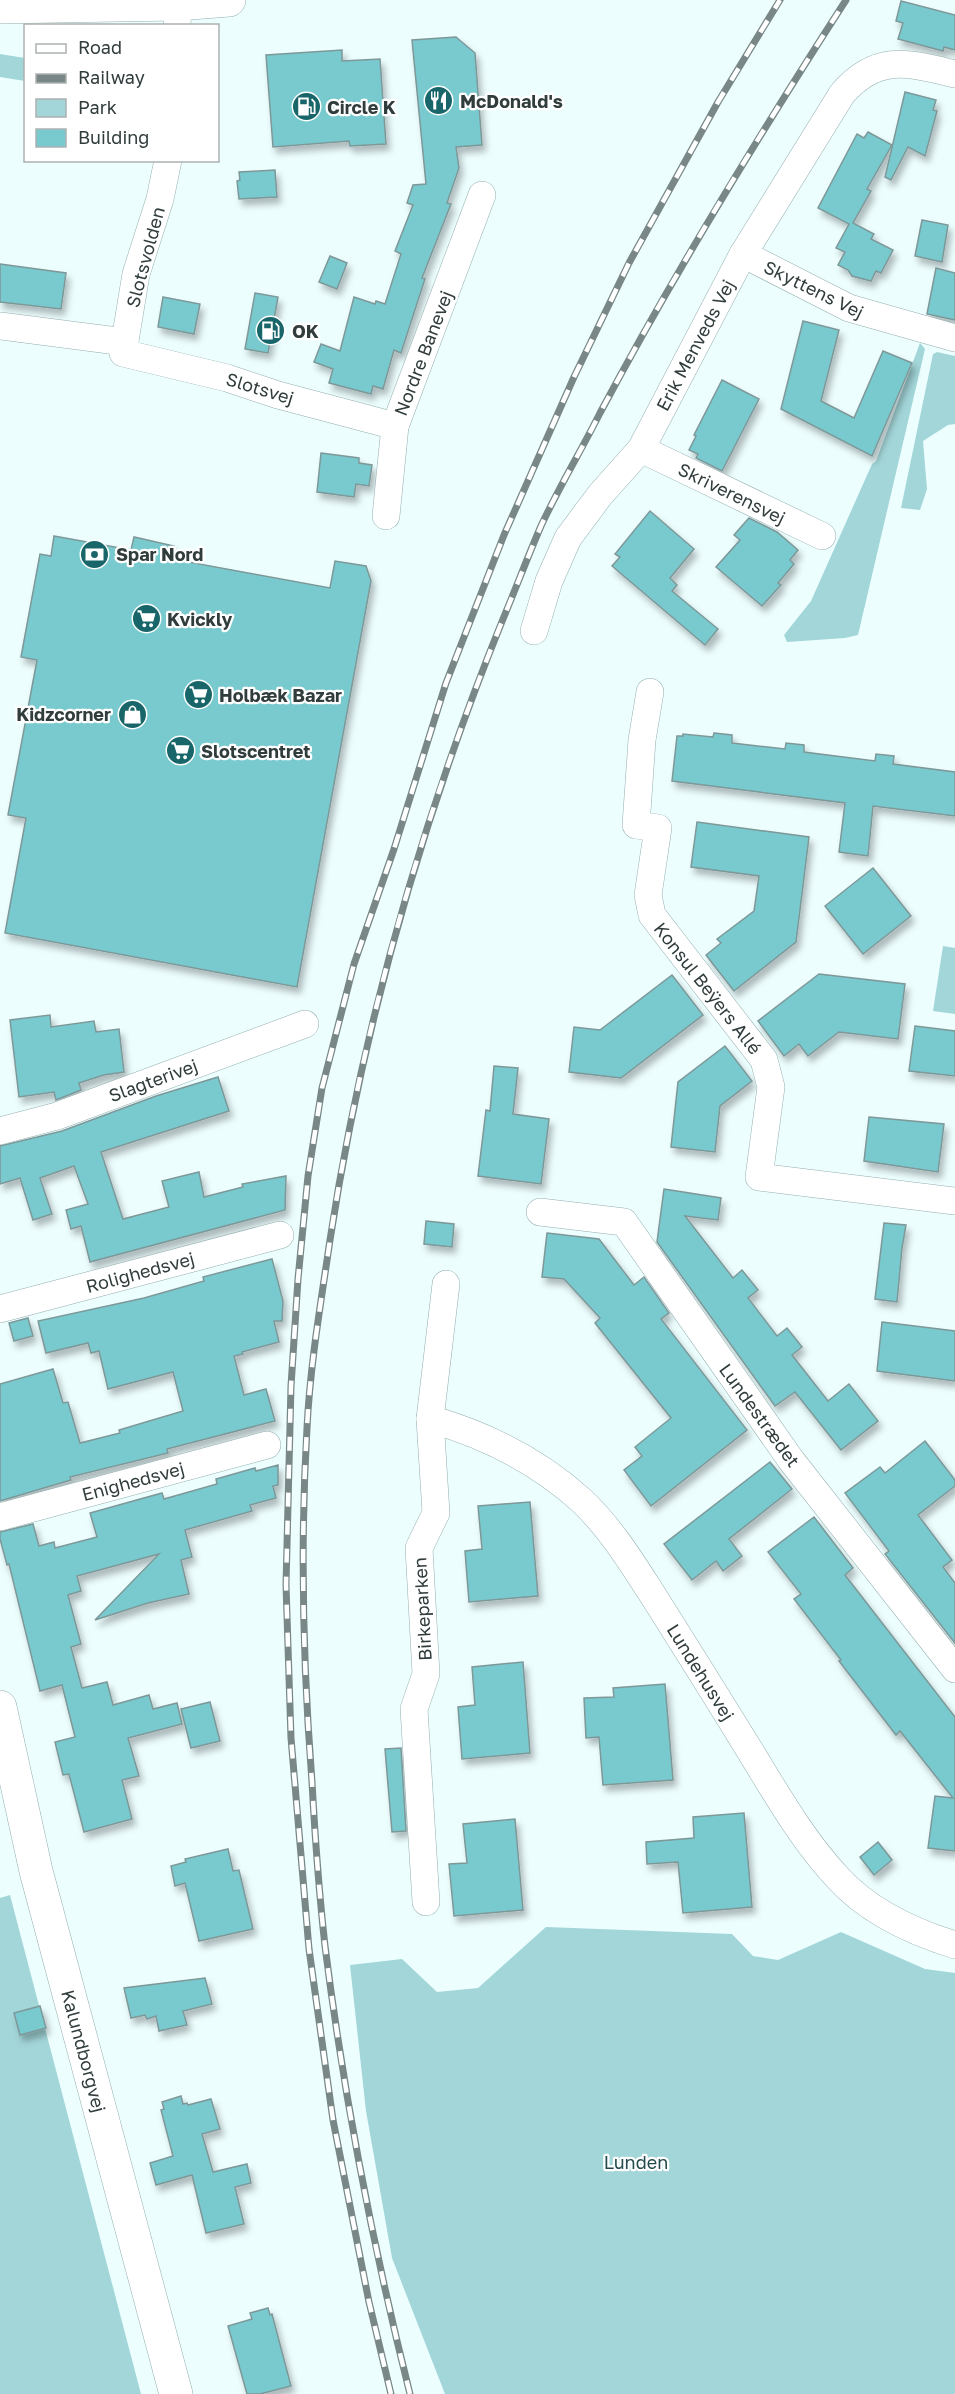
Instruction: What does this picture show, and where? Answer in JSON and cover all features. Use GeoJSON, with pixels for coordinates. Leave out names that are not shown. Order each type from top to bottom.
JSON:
{"type":"FeatureCollection","features":[{"type":"Feature","properties":{"kind":"street"},"geometry":{"type":"LineString","coordinates":[[0,7],[177,10],[229,0]]}},
{"type":"Feature","properties":{"kind":"street","name":"Erik Menveds Vej"},"geometry":{"type":"LineString","coordinates":[[534,632],[549,581],[568,538],[600,495],[641,449],[743,254],[842,94],[858,77],[873,68],[892,64],[912,63],[955,74]]}},
{"type":"Feature","properties":{"kind":"street","name":"Slotsvolden"},"geometry":{"type":"LineString","coordinates":[[124,348],[136,274],[160,199],[168,162]]}},
{"type":"Feature","properties":{"kind":"street","name":"Nordre Banevej"},"geometry":{"type":"LineString","coordinates":[[386,516],[395,426],[482,195]]}},
{"type":"Feature","properties":{"kind":"street","name":"Skyttens Vej"},"geometry":{"type":"LineString","coordinates":[[743,254],[849,308],[955,338]]}},
{"type":"Feature","properties":{"kind":"street","name":"Slotsvej"},"geometry":{"type":"LineString","coordinates":[[0,326],[124,348],[395,426]]}},
{"type":"Feature","properties":{"kind":"street","name":"Skriverensvej"},"geometry":{"type":"LineString","coordinates":[[641,449],[822,536]]}},
{"type":"Feature","properties":{"kind":"street","name":"Konsul Beÿers Allé"},"geometry":{"type":"LineString","coordinates":[[650,692],[642,740],[636,825],[658,828],[648,895],[652,915],[764,1060],[771,1087],[759,1178],[955,1201]]}},
{"type":"Feature","properties":{"kind":"street","name":"Slagterivej"},"geometry":{"type":"LineString","coordinates":[[0,1131],[57,1116],[305,1024]]}},
{"type":"Feature","properties":{"kind":"street","name":"Lundestrædet"},"geometry":{"type":"LineString","coordinates":[[540,1212],[624,1222],[786,1454],[955,1669]]}},
{"type":"Feature","properties":{"kind":"street","name":"Rolighedsvej"},"geometry":{"type":"LineString","coordinates":[[0,1309],[280,1235]]}},
{"type":"Feature","properties":{"kind":"street","name":"Birkeparken"},"geometry":{"type":"LineString","coordinates":[[426,1902],[414,1709],[426,1674],[419,1548],[436,1514],[430,1419],[446,1284]]}},
{"type":"Feature","properties":{"kind":"street","name":"Lundehusvej"},"geometry":{"type":"LineString","coordinates":[[430,1419],[461,1428],[514,1452],[546,1472],[581,1500],[619,1542],[765,1775],[812,1846],[839,1880],[882,1913],[931,1937],[955,1945]]}},
{"type":"Feature","properties":{"kind":"street","name":"Enighedsvej"},"geometry":{"type":"LineString","coordinates":[[0,1517],[267,1445]]}},
{"type":"Feature","properties":{"kind":"street","name":"Kalundborgvej"},"geometry":{"type":"LineString","coordinates":[[0,1707],[36,1871],[176,2394]]}},
{"type":"Feature","properties":{"kind":"green space"},"geometry":{"type":"Polygon","coordinates":[[[0,54],[24,58],[24,81],[0,77],[0,54]]]}},
{"type":"Feature","properties":{"kind":"green space"},"geometry":{"type":"Polygon","coordinates":[[[920,343],[925,349],[858,635],[787,642],[784,635],[811,601],[872,464],[876,461],[920,343]]]}},
{"type":"Feature","properties":{"kind":"green space"},"geometry":{"type":"Polygon","coordinates":[[[937,352],[955,356],[955,424],[948,425],[923,441],[927,489],[920,510],[901,508],[933,354],[937,352]]]}},
{"type":"Feature","properties":{"kind":"green space"},"geometry":{"type":"Polygon","coordinates":[[[943,946],[955,948],[955,1014],[933,1011],[943,946]]]}},
{"type":"Feature","properties":{"kind":"green space"},"geometry":{"type":"Polygon","coordinates":[[[10,1895],[141,2394],[0,2394],[0,1898],[10,1895]]]}},
{"type":"Feature","properties":{"kind":"green space","name":"Lunden"},"geometry":{"type":"Polygon","coordinates":[[[546,1927],[732,1934],[753,1956],[778,1960],[841,1932],[925,1969],[955,1973],[955,2394],[445,2394],[392,2258],[366,2111],[350,1965],[402,1959],[437,1992],[478,1988],[546,1927]]]}},
{"type":"Feature","properties":{"kind":"building"},"geometry":{"type":"Polygon","coordinates":[[[901,1],[955,15],[955,50],[944,47],[943,51],[898,39],[903,23],[896,21],[901,1]]]}},
{"type":"Feature","properties":{"kind":"building"},"geometry":{"type":"Polygon","coordinates":[[[456,37],[475,53],[482,145],[456,147],[459,168],[447,203],[451,204],[422,278],[425,279],[401,353],[394,350],[383,389],[373,386],[371,394],[329,383],[333,369],[314,362],[321,344],[340,351],[354,297],[375,304],[376,301],[385,304],[401,254],[395,251],[413,205],[407,203],[413,185],[426,184],[412,40],[456,37]]]}},
{"type":"Feature","properties":{"kind":"building"},"geometry":{"type":"Polygon","coordinates":[[[342,50],[342,61],[380,59],[386,144],[350,146],[349,141],[273,147],[266,55],[342,50]]]}},
{"type":"Feature","properties":{"kind":"building"},"geometry":{"type":"Polygon","coordinates":[[[905,92],[936,100],[933,110],[937,111],[925,156],[908,147],[891,180],[885,177],[905,92]]]}},
{"type":"Feature","properties":{"kind":"building"},"geometry":{"type":"Polygon","coordinates":[[[868,132],[892,145],[867,189],[871,191],[853,223],[874,234],[871,239],[893,250],[881,273],[876,271],[871,281],[852,276],[848,270],[838,265],[845,252],[836,248],[849,224],[818,208],[857,134],[864,138],[868,132]]]}},
{"type":"Feature","properties":{"kind":"building"},"geometry":{"type":"Polygon","coordinates":[[[275,170],[277,197],[239,199],[237,181],[240,180],[239,172],[275,170]]]}},
{"type":"Feature","properties":{"kind":"building"},"geometry":{"type":"Polygon","coordinates":[[[922,220],[948,225],[942,262],[915,256],[922,220]]]}},
{"type":"Feature","properties":{"kind":"building"},"geometry":{"type":"Polygon","coordinates":[[[330,256],[347,263],[337,289],[319,282],[330,256]]]}},
{"type":"Feature","properties":{"kind":"building"},"geometry":{"type":"Polygon","coordinates":[[[0,264],[66,273],[61,309],[0,302],[0,264]]]}},
{"type":"Feature","properties":{"kind":"building"},"geometry":{"type":"Polygon","coordinates":[[[936,268],[955,273],[955,320],[927,314],[936,268]]]}},
{"type":"Feature","properties":{"kind":"building"},"geometry":{"type":"Polygon","coordinates":[[[255,293],[278,297],[268,353],[245,349],[255,293]]]}},
{"type":"Feature","properties":{"kind":"building"},"geometry":{"type":"Polygon","coordinates":[[[163,297],[200,304],[194,334],[158,327],[163,297]]]}},
{"type":"Feature","properties":{"kind":"building"},"geometry":{"type":"Polygon","coordinates":[[[803,321],[839,330],[821,401],[854,418],[883,351],[912,363],[872,456],[781,409],[803,321]]]}},
{"type":"Feature","properties":{"kind":"building"},"geometry":{"type":"Polygon","coordinates":[[[722,380],[759,399],[722,471],[696,458],[698,454],[689,450],[696,436],[694,435],[722,380]]]}},
{"type":"Feature","properties":{"kind":"building"},"geometry":{"type":"Polygon","coordinates":[[[321,453],[359,458],[359,463],[372,465],[369,486],[356,484],[354,497],[317,492],[321,453]]]}},
{"type":"Feature","properties":{"kind":"building"},"geometry":{"type":"Polygon","coordinates":[[[650,511],[694,549],[670,578],[677,585],[672,591],[718,629],[705,645],[612,566],[620,557],[615,554],[650,511]]]}},
{"type":"Feature","properties":{"kind":"building"},"geometry":{"type":"Polygon","coordinates":[[[749,518],[777,532],[798,550],[790,560],[794,564],[778,583],[781,585],[762,606],[716,567],[740,540],[734,535],[749,518]]]}},
{"type":"Feature","properties":{"kind":"building","name":"Slotscentret"},"geometry":{"type":"Polygon","coordinates":[[[54,536],[131,550],[134,537],[174,546],[172,559],[330,588],[335,561],[366,566],[371,581],[297,987],[5,933],[26,818],[8,815],[37,660],[21,657],[40,554],[51,556],[54,536]]]}},
{"type":"Feature","properties":{"kind":"building"},"geometry":{"type":"Polygon","coordinates":[[[714,733],[732,735],[732,743],[785,749],[786,743],[804,745],[804,752],[875,761],[876,754],[894,756],[893,764],[955,772],[955,816],[873,806],[868,856],[839,852],[845,803],[672,781],[677,736],[683,736],[683,734],[713,737],[714,733]]]}},
{"type":"Feature","properties":{"kind":"building"},"geometry":{"type":"Polygon","coordinates":[[[697,822],[809,837],[796,942],[734,991],[706,955],[721,943],[717,939],[754,911],[759,876],[691,867],[697,822]]]}},
{"type":"Feature","properties":{"kind":"building"},"geometry":{"type":"Polygon","coordinates":[[[873,868],[911,916],[863,954],[825,906],[873,868]]]}},
{"type":"Feature","properties":{"kind":"building"},"geometry":{"type":"Polygon","coordinates":[[[819,974],[905,984],[898,1039],[839,1032],[808,1056],[799,1044],[784,1056],[758,1021],[819,974]]]}},
{"type":"Feature","properties":{"kind":"building"},"geometry":{"type":"Polygon","coordinates":[[[672,975],[703,1015],[621,1078],[569,1072],[574,1027],[600,1030],[672,975]]]}},
{"type":"Feature","properties":{"kind":"building"},"geometry":{"type":"Polygon","coordinates":[[[50,1015],[51,1027],[94,1021],[96,1032],[119,1029],[124,1072],[104,1075],[79,1083],[81,1090],[56,1100],[54,1092],[19,1097],[10,1020],[50,1015]]]}},
{"type":"Feature","properties":{"kind":"building"},"geometry":{"type":"Polygon","coordinates":[[[915,1026],[955,1031],[955,1076],[909,1071],[915,1026]]]}},
{"type":"Feature","properties":{"kind":"building"},"geometry":{"type":"Polygon","coordinates":[[[725,1046],[752,1081],[720,1106],[715,1152],[671,1147],[678,1082],[725,1046]]]}},
{"type":"Feature","properties":{"kind":"building"},"geometry":{"type":"Polygon","coordinates":[[[494,1066],[518,1068],[513,1114],[549,1119],[541,1184],[478,1176],[486,1110],[490,1111],[494,1066]]]}},
{"type":"Feature","properties":{"kind":"building"},"geometry":{"type":"Polygon","coordinates":[[[218,1077],[229,1111],[101,1152],[123,1219],[169,1207],[162,1181],[199,1172],[204,1197],[243,1187],[242,1184],[286,1176],[285,1210],[90,1262],[81,1226],[71,1229],[66,1210],[88,1204],[74,1166],[40,1178],[52,1214],[33,1220],[20,1178],[0,1184],[0,1146],[62,1131],[156,1096],[218,1077]]]}},
{"type":"Feature","properties":{"kind":"building"},"geometry":{"type":"Polygon","coordinates":[[[869,1117],[944,1124],[938,1172],[864,1161],[869,1117]]]}},
{"type":"Feature","properties":{"kind":"building"},"geometry":{"type":"Polygon","coordinates":[[[664,1189],[721,1198],[718,1220],[685,1216],[733,1278],[742,1270],[758,1290],[748,1298],[777,1336],[787,1328],[802,1347],[792,1355],[828,1401],[849,1384],[878,1421],[841,1450],[795,1392],[775,1406],[657,1242],[664,1189]]]}},
{"type":"Feature","properties":{"kind":"building"},"geometry":{"type":"Polygon","coordinates":[[[426,1221],[454,1224],[452,1247],[424,1244],[426,1221]]]}},
{"type":"Feature","properties":{"kind":"building"},"geometry":{"type":"Polygon","coordinates":[[[884,1223],[906,1225],[897,1302],[875,1299],[884,1223]]]}},
{"type":"Feature","properties":{"kind":"building"},"geometry":{"type":"Polygon","coordinates":[[[547,1233],[599,1239],[634,1285],[644,1277],[669,1313],[661,1319],[747,1430],[651,1506],[624,1470],[642,1456],[635,1447],[671,1418],[595,1323],[600,1318],[564,1279],[542,1277],[547,1233]]]}},
{"type":"Feature","properties":{"kind":"building"},"geometry":{"type":"Polygon","coordinates":[[[272,1259],[283,1301],[282,1321],[274,1321],[279,1342],[234,1356],[244,1395],[266,1389],[275,1421],[167,1449],[168,1453],[70,1477],[71,1480],[0,1501],[0,1384],[53,1369],[63,1403],[68,1402],[80,1443],[120,1433],[119,1430],[183,1411],[173,1372],[108,1389],[99,1351],[91,1353],[88,1343],[46,1353],[38,1321],[144,1298],[204,1281],[203,1277],[272,1259]]]}},
{"type":"Feature","properties":{"kind":"building"},"geometry":{"type":"Polygon","coordinates":[[[28,1318],[33,1336],[14,1341],[9,1323],[28,1318]]]}},
{"type":"Feature","properties":{"kind":"building"},"geometry":{"type":"Polygon","coordinates":[[[882,1322],[955,1331],[955,1381],[877,1371],[882,1322]]]}},
{"type":"Feature","properties":{"kind":"building"},"geometry":{"type":"Polygon","coordinates":[[[925,1441],[955,1480],[955,1486],[918,1515],[952,1560],[943,1567],[955,1583],[955,1643],[885,1554],[889,1551],[845,1493],[880,1467],[885,1473],[925,1441]]]}},
{"type":"Feature","properties":{"kind":"building"},"geometry":{"type":"Polygon","coordinates":[[[770,1462],[792,1489],[729,1539],[742,1556],[723,1571],[716,1561],[692,1580],[664,1544],[770,1462]]]}},
{"type":"Feature","properties":{"kind":"building"},"geometry":{"type":"Polygon","coordinates":[[[278,1465],[278,1485],[273,1486],[276,1498],[250,1505],[252,1511],[185,1530],[192,1557],[181,1560],[189,1594],[148,1603],[95,1620],[159,1554],[77,1576],[81,1591],[68,1595],[81,1644],[71,1647],[82,1688],[107,1682],[113,1705],[149,1695],[153,1709],[177,1703],[182,1724],[128,1738],[139,1776],[122,1780],[132,1819],[84,1832],[69,1774],[63,1775],[55,1742],[75,1737],[62,1685],[40,1691],[0,1532],[33,1524],[39,1546],[54,1542],[55,1548],[97,1537],[90,1513],[162,1493],[164,1499],[217,1484],[216,1479],[255,1468],[256,1471],[278,1465]]]}},
{"type":"Feature","properties":{"kind":"building"},"geometry":{"type":"Polygon","coordinates":[[[530,1502],[538,1596],[469,1602],[465,1551],[482,1549],[478,1506],[530,1502]]]}},
{"type":"Feature","properties":{"kind":"building"},"geometry":{"type":"Polygon","coordinates":[[[814,1517],[853,1568],[845,1575],[955,1717],[955,1851],[928,1848],[935,1796],[953,1798],[900,1731],[896,1735],[839,1661],[841,1660],[794,1599],[801,1594],[768,1552],[814,1517]]]}},
{"type":"Feature","properties":{"kind":"building"},"geometry":{"type":"Polygon","coordinates":[[[523,1662],[530,1753],[462,1759],[458,1707],[475,1705],[472,1667],[523,1662]]]}},
{"type":"Feature","properties":{"kind":"building"},"geometry":{"type":"Polygon","coordinates":[[[665,1684],[673,1780],[603,1785],[599,1737],[586,1738],[584,1698],[614,1697],[613,1688],[665,1684]]]}},
{"type":"Feature","properties":{"kind":"building"},"geometry":{"type":"Polygon","coordinates":[[[210,1702],[220,1741],[191,1748],[181,1709],[210,1702]]]}},
{"type":"Feature","properties":{"kind":"building"},"geometry":{"type":"Polygon","coordinates":[[[401,1748],[406,1831],[392,1832],[385,1749],[401,1748]]]}},
{"type":"Feature","properties":{"kind":"building"},"geometry":{"type":"Polygon","coordinates":[[[744,1813],[752,1907],[683,1913],[678,1862],[647,1864],[646,1842],[694,1838],[693,1817],[744,1813]]]}},
{"type":"Feature","properties":{"kind":"building"},"geometry":{"type":"Polygon","coordinates":[[[515,1819],[523,1910],[454,1916],[449,1864],[467,1863],[463,1824],[515,1819]]]}},
{"type":"Feature","properties":{"kind":"building"},"geometry":{"type":"Polygon","coordinates":[[[878,1842],[892,1860],[874,1875],[860,1857],[878,1842]]]}},
{"type":"Feature","properties":{"kind":"building"},"geometry":{"type":"Polygon","coordinates":[[[228,1849],[233,1871],[239,1870],[253,1929],[199,1941],[185,1883],[175,1886],[171,1866],[186,1862],[185,1859],[228,1849]]]}},
{"type":"Feature","properties":{"kind":"building"},"geometry":{"type":"Polygon","coordinates":[[[205,1978],[212,2004],[183,2011],[187,2025],[159,2031],[156,2016],[147,2019],[145,2015],[131,2018],[124,1988],[205,1978]]]}},
{"type":"Feature","properties":{"kind":"building"},"geometry":{"type":"Polygon","coordinates":[[[40,2006],[46,2028],[20,2035],[14,2013],[40,2006]]]}},
{"type":"Feature","properties":{"kind":"building"},"geometry":{"type":"Polygon","coordinates":[[[181,2096],[183,2104],[188,2105],[211,2099],[220,2129],[202,2134],[213,2172],[247,2164],[251,2183],[235,2187],[244,2224],[206,2233],[192,2175],[156,2185],[150,2163],[173,2156],[161,2110],[164,2109],[162,2102],[181,2096]]]}},
{"type":"Feature","properties":{"kind":"building"},"geometry":{"type":"Polygon","coordinates":[[[268,2308],[270,2315],[272,2314],[291,2386],[260,2394],[247,2394],[228,2326],[252,2319],[250,2313],[268,2308]]]}},
{"type":"Feature","properties":{"kind":"railway"},"geometry":{"type":"LineString","coordinates":[[391,2394],[369,2302],[333,2120],[309,1949],[291,1738],[286,1585],[291,1386],[308,1176],[322,1088],[354,964],[394,849],[446,683],[504,535],[574,377],[629,263],[718,102],[780,0]]}},
{"type":"Feature","properties":{"kind":"railway"},"geometry":{"type":"LineString","coordinates":[[410,2394],[361,2172],[341,2059],[319,1885],[306,1694],[303,1561],[308,1404],[330,1240],[344,1160],[359,1080],[378,1002],[421,847],[473,695],[541,526],[629,360],[688,256],[846,0]]}},
{"type":"Feature","properties":{"kind":"place","name":"McDonald's"},"geometry":{"type":"Point","coordinates":[439,101]}},
{"type":"Feature","properties":{"kind":"place","name":"Circle K"},"geometry":{"type":"Point","coordinates":[306,107]}},
{"type":"Feature","properties":{"kind":"place","name":"OK"},"geometry":{"type":"Point","coordinates":[271,331]}},
{"type":"Feature","properties":{"kind":"place","name":"Spar Nord"},"geometry":{"type":"Point","coordinates":[95,554]}},
{"type":"Feature","properties":{"kind":"place","name":"Kvickly"},"geometry":{"type":"Point","coordinates":[146,619]}},
{"type":"Feature","properties":{"kind":"place","name":"Holbæk Bazar"},"geometry":{"type":"Point","coordinates":[198,695]}},
{"type":"Feature","properties":{"kind":"place","name":"Kidzcorner"},"geometry":{"type":"Point","coordinates":[132,714]}},
{"type":"Feature","properties":{"kind":"place","name":"Slotscentret"},"geometry":{"type":"Point","coordinates":[180,751]}}]}
